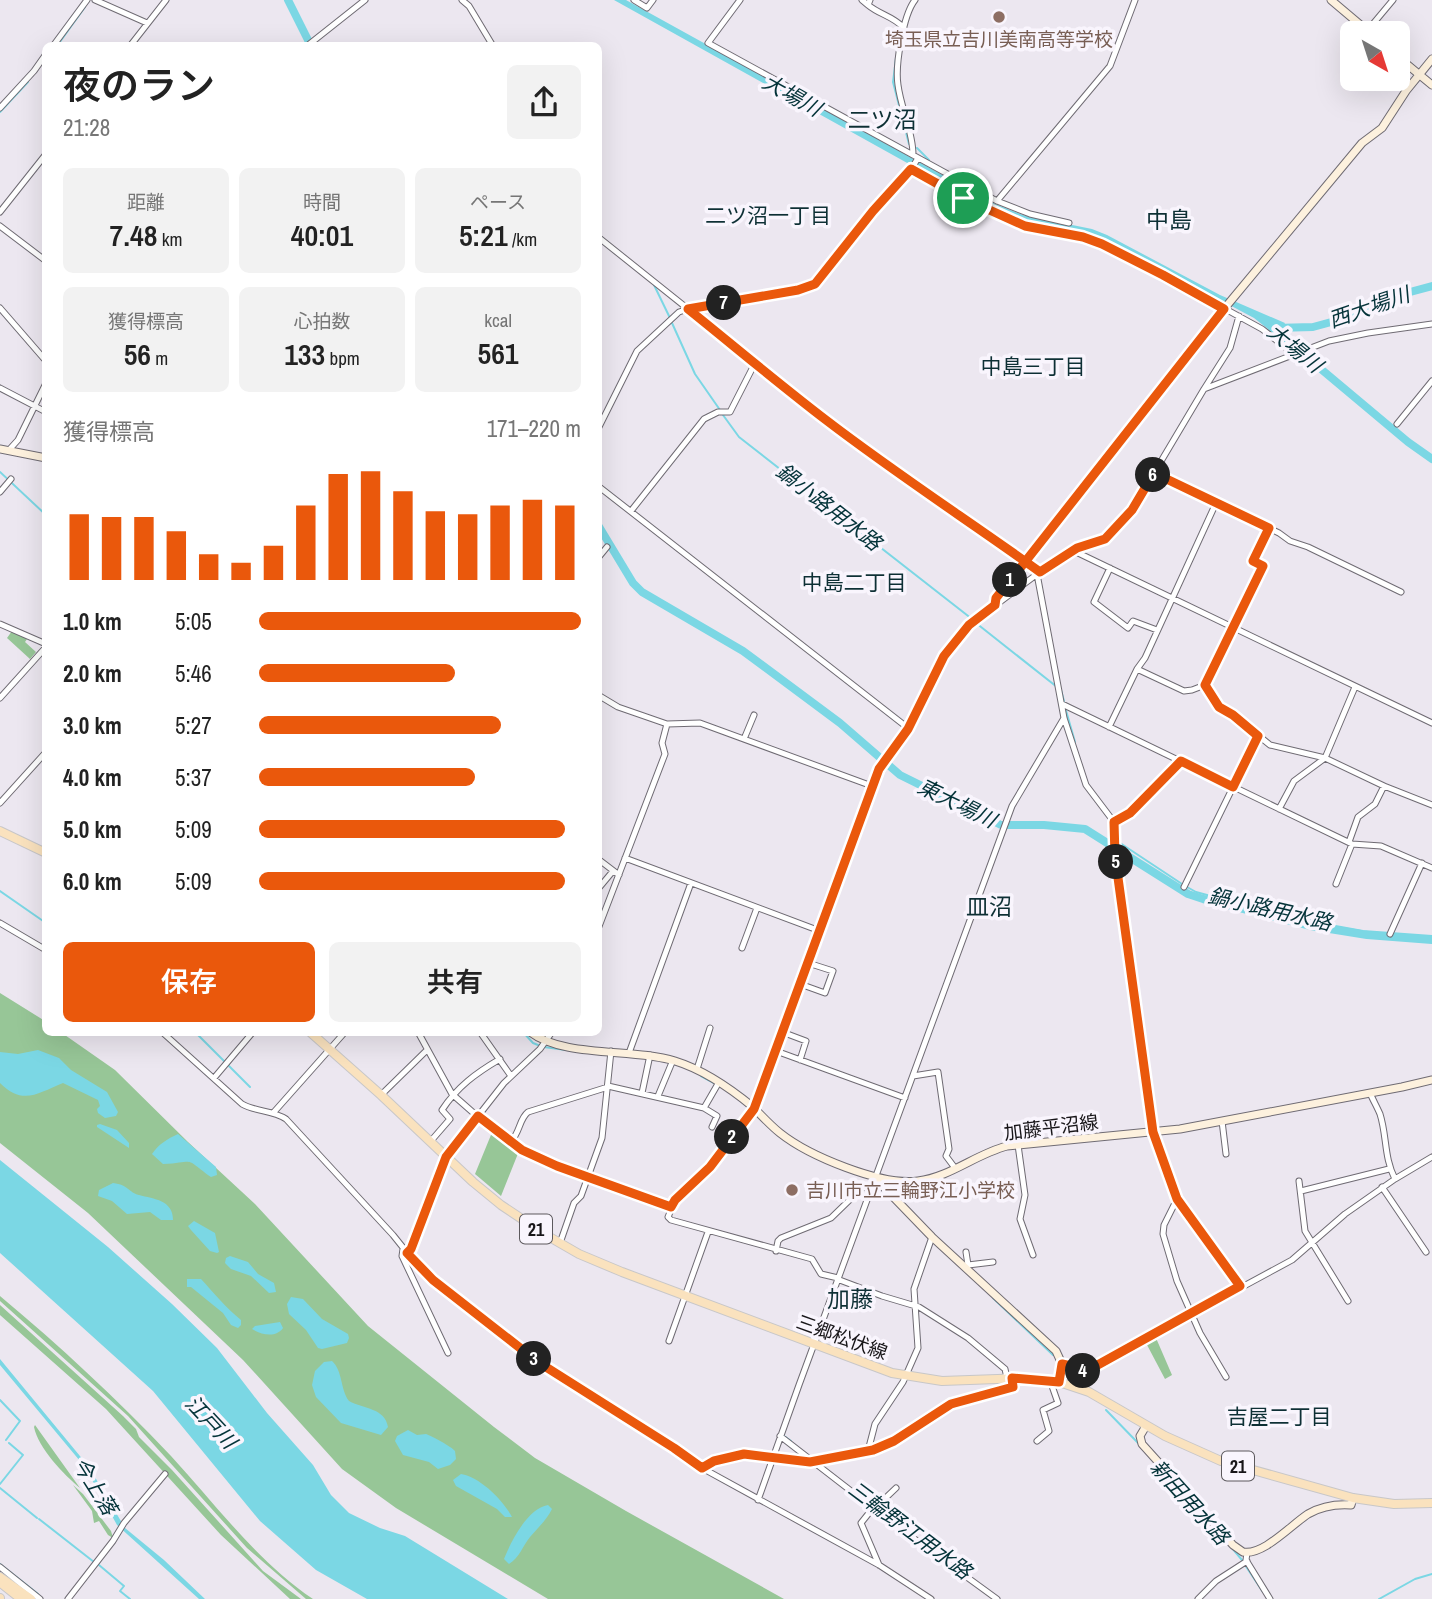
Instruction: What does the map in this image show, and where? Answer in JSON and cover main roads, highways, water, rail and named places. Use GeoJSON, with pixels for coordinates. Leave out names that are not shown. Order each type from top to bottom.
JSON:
{"type":"FeatureCollection","features":[{"type":"Feature","properties":{"kind":"main road"},"geometry":{"type":"LineString","coordinates":[[0,831],[42,851]]}},
{"type":"Feature","properties":{"kind":"main road","name":"三郷松伏線"},"geometry":{"type":"LineString","coordinates":[[314,1036],[501,1205],[560,1243],[598,1262],[905,1376],[942,1381],[1056,1381],[1089,1392],[1146,1426],[1221,1461],[1353,1498],[1389,1503],[1432,1503]]}},
{"type":"Feature","properties":{"kind":"main road"},"geometry":{"type":"LineString","coordinates":[[0,1577],[31,1599]]}},
{"type":"Feature","properties":{"kind":"main road"},"geometry":{"type":"LineString","coordinates":[[0,1582],[21,1599]]}},
{"type":"Feature","properties":{"kind":"water"},"geometry":{"type":"Polygon","coordinates":[[[614,0],[626,0],[995,204],[1023,215],[1092,229],[1107,235],[1220,295],[1285,323],[1278,337],[1254,318],[1107,240],[1078,231],[1020,221],[963,194],[614,0]]]}},
{"type":"Feature","properties":{"kind":"water"},"geometry":{"type":"Polygon","coordinates":[[[38,1050],[59,1058],[71,1070],[107,1092],[118,1112],[116,1116],[105,1118],[98,1113],[98,1100],[63,1083],[23,1096],[8,1090],[0,1083],[0,1052],[18,1054],[38,1050]]]}},
{"type":"Feature","properties":{"kind":"water"},"geometry":{"type":"Polygon","coordinates":[[[100,1124],[117,1130],[129,1143],[129,1148],[97,1127],[100,1124]]]}},
{"type":"Feature","properties":{"kind":"water"},"geometry":{"type":"Polygon","coordinates":[[[178,1134],[216,1167],[217,1175],[211,1177],[189,1162],[163,1164],[152,1154],[157,1147],[178,1134]]]}},
{"type":"Feature","properties":{"kind":"water","name":"江戸川"},"geometry":{"type":"Polygon","coordinates":[[[0,1160],[108,1247],[217,1348],[267,1413],[313,1465],[331,1495],[349,1513],[405,1536],[508,1599],[367,1599],[316,1570],[260,1521],[153,1391],[0,1253],[0,1160]]]}},
{"type":"Feature","properties":{"kind":"water"},"geometry":{"type":"Polygon","coordinates":[[[113,1183],[122,1185],[135,1194],[166,1204],[173,1220],[161,1220],[150,1212],[127,1214],[112,1201],[98,1196],[99,1190],[113,1183]]]}},
{"type":"Feature","properties":{"kind":"water"},"geometry":{"type":"Polygon","coordinates":[[[194,1221],[215,1233],[219,1252],[210,1251],[191,1230],[188,1226],[194,1221]]]}},
{"type":"Feature","properties":{"kind":"water"},"geometry":{"type":"Polygon","coordinates":[[[230,1256],[248,1262],[258,1274],[274,1283],[276,1292],[269,1293],[251,1276],[231,1269],[225,1263],[230,1256]]]}},
{"type":"Feature","properties":{"kind":"water"},"geometry":{"type":"Polygon","coordinates":[[[187,1279],[201,1279],[241,1320],[241,1325],[238,1328],[231,1325],[223,1313],[191,1287],[187,1287],[187,1279]]]}},
{"type":"Feature","properties":{"kind":"water"},"geometry":{"type":"Polygon","coordinates":[[[291,1297],[303,1299],[322,1319],[348,1334],[347,1343],[318,1348],[306,1330],[289,1314],[287,1304],[291,1297]]]}},
{"type":"Feature","properties":{"kind":"water"},"geometry":{"type":"Polygon","coordinates":[[[280,1322],[283,1328],[273,1334],[252,1329],[255,1326],[280,1322]]]}},
{"type":"Feature","properties":{"kind":"water"},"geometry":{"type":"Polygon","coordinates":[[[0,1359],[89,1467],[125,1528],[205,1599],[199,1599],[117,1525],[85,1467],[0,1365],[0,1359]]]}},
{"type":"Feature","properties":{"kind":"water"},"geometry":{"type":"Polygon","coordinates":[[[332,1361],[336,1365],[349,1401],[383,1416],[388,1427],[381,1435],[341,1423],[316,1397],[312,1385],[315,1371],[324,1362],[332,1361]]]}},
{"type":"Feature","properties":{"kind":"water"},"geometry":{"type":"Polygon","coordinates":[[[408,1430],[417,1435],[426,1434],[446,1444],[455,1451],[456,1459],[450,1465],[438,1469],[429,1462],[403,1455],[395,1441],[397,1436],[408,1430]]]}},
{"type":"Feature","properties":{"kind":"water"},"geometry":{"type":"Polygon","coordinates":[[[461,1474],[490,1490],[512,1517],[505,1517],[497,1509],[456,1486],[453,1480],[461,1474]]]}},
{"type":"Feature","properties":{"kind":"water"},"geometry":{"type":"Polygon","coordinates":[[[548,1505],[552,1509],[548,1516],[509,1564],[504,1559],[521,1526],[534,1512],[548,1505]]]}},
{"type":"Feature","properties":{"kind":"waterway","name":"東大場川"},"geometry":{"type":"LineString","coordinates":[[288,0],[309,42]]}},
{"type":"Feature","properties":{"kind":"waterway"},"geometry":{"type":"LineString","coordinates":[[60,42],[85,7]]}},
{"type":"Feature","properties":{"kind":"waterway"},"geometry":{"type":"LineString","coordinates":[[896,58],[893,82],[909,144]]}},
{"type":"Feature","properties":{"kind":"waterway"},"geometry":{"type":"LineString","coordinates":[[0,112],[28,82]]}},
{"type":"Feature","properties":{"kind":"waterway"},"geometry":{"type":"LineString","coordinates":[[917,148],[929,160]]}},
{"type":"Feature","properties":{"kind":"waterway","name":"鍋小路用水路"},"geometry":{"type":"LineString","coordinates":[[654,285],[670,318]]}},
{"type":"Feature","properties":{"kind":"waterway","name":"西大場川"},"geometry":{"type":"LineString","coordinates":[[1274,328],[1313,327],[1335,321],[1384,299],[1432,286]]}},
{"type":"Feature","properties":{"kind":"waterway","name":"鍋小路用水路"},"geometry":{"type":"LineString","coordinates":[[672,323],[695,374],[720,410]]}},
{"type":"Feature","properties":{"kind":"waterway","name":"大場川"},"geometry":{"type":"LineString","coordinates":[[1272,328],[1432,459]]}},
{"type":"Feature","properties":{"kind":"waterway","name":"鍋小路用水路"},"geometry":{"type":"LineString","coordinates":[[723,415],[739,437],[972,619]]}},
{"type":"Feature","properties":{"kind":"waterway","name":"新田用水路"},"geometry":{"type":"LineString","coordinates":[[0,472],[42,511]]}},
{"type":"Feature","properties":{"kind":"waterway","name":"東大場川"},"geometry":{"type":"LineString","coordinates":[[602,532],[633,583],[642,592],[743,651],[840,723],[900,775],[1001,825],[1085,829],[1188,894],[1203,899],[1311,926],[1367,935],[1432,940]]}},
{"type":"Feature","properties":{"kind":"waterway","name":"鍋小路用水路"},"geometry":{"type":"LineString","coordinates":[[976,623],[1057,687]]}},
{"type":"Feature","properties":{"kind":"waterway","name":"鍋小路用水路"},"geometry":{"type":"LineString","coordinates":[[1061,690],[1064,701]]}},
{"type":"Feature","properties":{"kind":"waterway","name":"鍋小路用水路"},"geometry":{"type":"LineString","coordinates":[[1065,707],[1075,742]]}},
{"type":"Feature","properties":{"kind":"waterway","name":"鍋小路用水路"},"geometry":{"type":"LineString","coordinates":[[1117,834],[1117,841],[1182,884]]}},
{"type":"Feature","properties":{"kind":"waterway","name":"鍋小路用水路"},"geometry":{"type":"LineString","coordinates":[[1187,887],[1218,898],[1330,925],[1363,931],[1432,936]]}},
{"type":"Feature","properties":{"kind":"waterway"},"geometry":{"type":"LineString","coordinates":[[0,891],[42,920]]}},
{"type":"Feature","properties":{"kind":"waterway"},"geometry":{"type":"LineString","coordinates":[[199,1036],[225,1062]]}},
{"type":"Feature","properties":{"kind":"waterway","name":"新田用水路"},"geometry":{"type":"LineString","coordinates":[[527,1036],[538,1045]]}},
{"type":"Feature","properties":{"kind":"waterway","name":"新田用水路"},"geometry":{"type":"LineString","coordinates":[[544,1047],[566,1050]]}},
{"type":"Feature","properties":{"kind":"waterway"},"geometry":{"type":"LineString","coordinates":[[229,1066],[250,1087]]}},
{"type":"Feature","properties":{"kind":"waterway","name":"新田用水路"},"geometry":{"type":"LineString","coordinates":[[701,1076],[714,1083]]}},
{"type":"Feature","properties":{"kind":"waterway","name":"新田用水路"},"geometry":{"type":"LineString","coordinates":[[993,1298],[1053,1355]]}},
{"type":"Feature","properties":{"kind":"waterway","name":"新田用水路"},"geometry":{"type":"LineString","coordinates":[[1069,1370],[1081,1381]]}},
{"type":"Feature","properties":{"kind":"waterway"},"geometry":{"type":"LineString","coordinates":[[0,1400],[20,1421],[6,1440]]}},
{"type":"Feature","properties":{"kind":"waterway","name":"新田用水路"},"geometry":{"type":"LineString","coordinates":[[1106,1410],[1140,1445]]}},
{"type":"Feature","properties":{"kind":"waterway","name":"三輪野江用水路"},"geometry":{"type":"LineString","coordinates":[[784,1436],[791,1441]]}},
{"type":"Feature","properties":{"kind":"waterway"},"geometry":{"type":"LineString","coordinates":[[0,1484],[23,1455],[9,1443]]}},
{"type":"Feature","properties":{"kind":"waterway"},"geometry":{"type":"LineString","coordinates":[[0,1488],[37,1518]]}},
{"type":"Feature","properties":{"kind":"waterway","name":"三輪野江用水路"},"geometry":{"type":"LineString","coordinates":[[878,1509],[890,1518]]}},
{"type":"Feature","properties":{"kind":"waterway"},"geometry":{"type":"LineString","coordinates":[[39,1519],[94,1562]]}},
{"type":"Feature","properties":{"kind":"waterway","name":"新田用水路"},"geometry":{"type":"LineString","coordinates":[[1232,1548],[1242,1560]]}},
{"type":"Feature","properties":{"kind":"waterway","name":"三輪野江用水路"},"geometry":{"type":"LineString","coordinates":[[940,1554],[950,1561]]}},
{"type":"Feature","properties":{"kind":"waterway"},"geometry":{"type":"LineString","coordinates":[[0,1564],[38,1594]]}},
{"type":"Feature","properties":{"kind":"waterway"},"geometry":{"type":"LineString","coordinates":[[99,1565],[124,1586],[120,1591],[130,1599]]}},
{"type":"Feature","properties":{"kind":"waterway","name":"新田用水路"},"geometry":{"type":"LineString","coordinates":[[1245,1565],[1263,1592]]}},
{"type":"Feature","properties":{"kind":"waterway"},"geometry":{"type":"LineString","coordinates":[[1379,1599],[1415,1579],[1432,1574]]}},
{"type":"Feature","properties":{"kind":"place","name":"埼玉県立吉川美南高等学校"},"geometry":{"type":"Point","coordinates":[999,17]}},
{"type":"Feature","properties":{"kind":"place","name":"吉川市立三輪野江小学校"},"geometry":{"type":"Point","coordinates":[792,1190]}},
{"type":"Feature","properties":{"kind":"district","name":"二ツ沼"},"geometry":{"type":"Point","coordinates":[882,119]}},
{"type":"Feature","properties":{"kind":"district","name":"二ツ沼一丁目"},"geometry":{"type":"Point","coordinates":[768,215]}},
{"type":"Feature","properties":{"kind":"district","name":"中島"},"geometry":{"type":"Point","coordinates":[1169,219]}},
{"type":"Feature","properties":{"kind":"district","name":"中島三丁目"},"geometry":{"type":"Point","coordinates":[1033,366]}},
{"type":"Feature","properties":{"kind":"district","name":"中島二丁目"},"geometry":{"type":"Point","coordinates":[854,582]}},
{"type":"Feature","properties":{"kind":"district","name":"皿沼"},"geometry":{"type":"Point","coordinates":[989,906]}},
{"type":"Feature","properties":{"kind":"district","name":"加藤"},"geometry":{"type":"Point","coordinates":[850,1298]}},
{"type":"Feature","properties":{"kind":"district","name":"吉屋二丁目"},"geometry":{"type":"Point","coordinates":[1279,1416]}},
{"type":"Feature","properties":{"kind":"water label","name":"今上落"},"geometry":{"type":"Point","coordinates":[95,1486]}}]}
